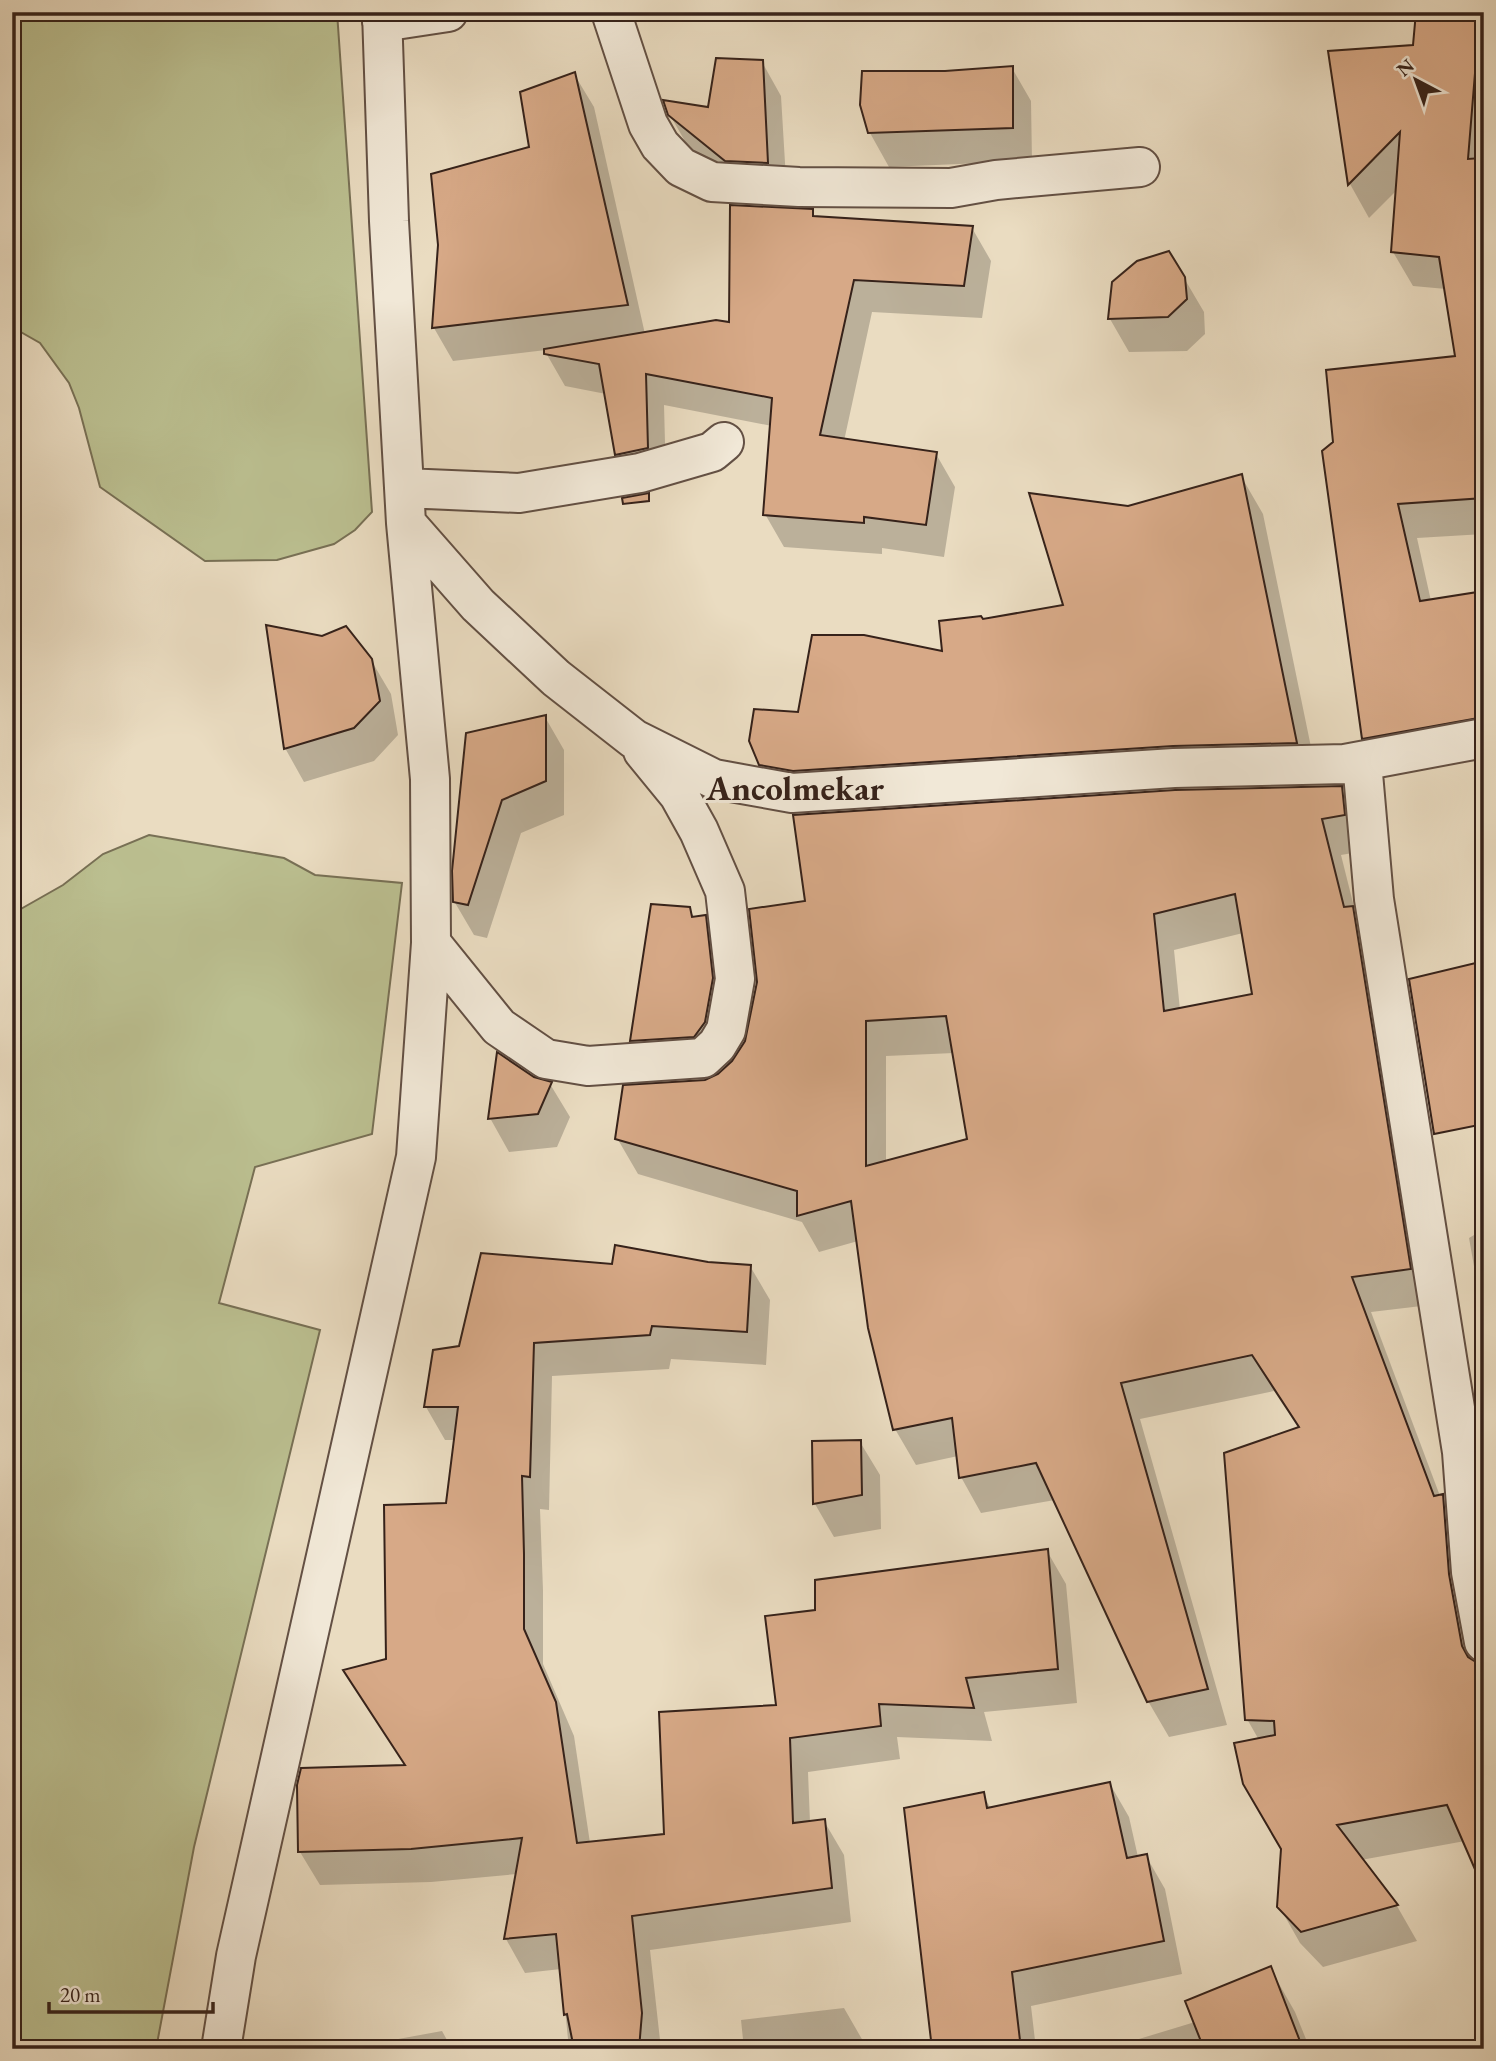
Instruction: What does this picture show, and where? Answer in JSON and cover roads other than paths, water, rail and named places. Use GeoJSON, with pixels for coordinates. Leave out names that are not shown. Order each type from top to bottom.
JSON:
{"type":"FeatureCollection","features":[{"type":"Feature","properties":{"kind":"street"},"geometry":{"type":"LineString","coordinates":[[221,2049],[236,1956],[415,1157],[431,943],[430,779],[405,505],[389,221],[382,17],[448,12]]}},
{"type":"Feature","properties":{"kind":"street"},"geometry":{"type":"LineString","coordinates":[[611,12],[648,124],[660,145],[681,167],[712,182],[799,187],[951,188],[996,180],[1140,167]]}},
{"type":"Feature","properties":{"kind":"street"},"geometry":{"type":"LineString","coordinates":[[405,505],[519,492],[640,473],[712,452],[724,442]]}},
{"type":"Feature","properties":{"kind":"street"},"geometry":{"type":"LineString","coordinates":[[405,505],[478,606],[556,678],[634,739],[714,779],[792,793],[1174,768],[1362,762],[1484,738]]}},
{"type":"Feature","properties":{"kind":"street"},"geometry":{"type":"LineString","coordinates":[[431,943],[499,1027],[546,1059],[588,1066],[703,1058],[718,1045],[726,1030],[735,979],[725,891],[699,831],[679,795],[634,739]]}},
{"type":"Feature","properties":{"kind":"street"},"geometry":{"type":"LineString","coordinates":[[1362,762],[1374,899],[1462,1452],[1471,1572],[1484,1642]]}},
{"type":"Feature","properties":{"kind":"district","name":"Ancolmekar"},"geometry":{"type":"Point","coordinates":[795,788]}}]}
